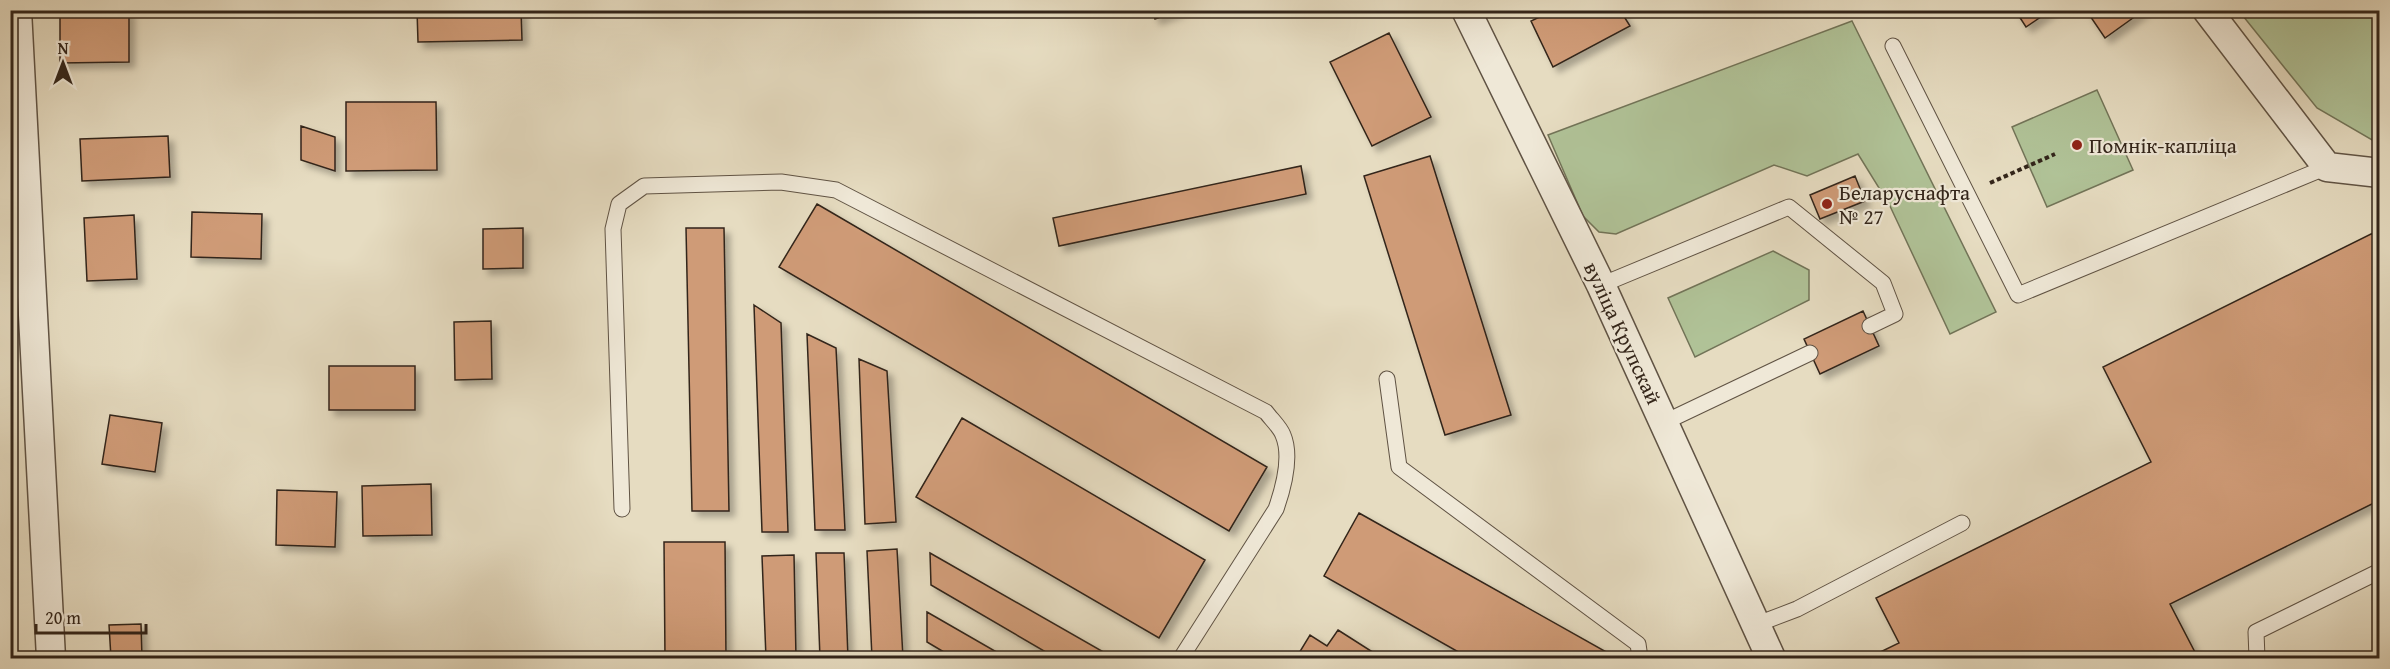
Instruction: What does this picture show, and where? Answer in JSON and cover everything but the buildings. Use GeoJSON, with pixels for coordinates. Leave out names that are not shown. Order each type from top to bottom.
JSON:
{"type":"FeatureCollection","features":[{"type":"Feature","properties":{"kind":"street"},"geometry":{"type":"LineString","coordinates":[[16,10],[51,658]]}},
{"type":"Feature","properties":{"kind":"street","name":"вуліца Крупскай"},"geometry":{"type":"LineString","coordinates":[[1466,10],[1601,285],[1771,658]]}},
{"type":"Feature","properties":{"kind":"street"},"geometry":{"type":"LineString","coordinates":[[2207,10],[2327,167],[2379,173]]}},
{"type":"Feature","properties":{"kind":"lane"},"geometry":{"type":"LineString","coordinates":[[1893,46],[2018,295],[2327,167]]}},
{"type":"Feature","properties":{"kind":"lane"},"geometry":{"type":"LineString","coordinates":[[622,509],[613,229],[619,204],[644,186],[782,182],[836,190],[1266,412],[1283,435],[1286,446],[1285,485],[1276,509],[1180,658]]}},
{"type":"Feature","properties":{"kind":"lane"},"geometry":{"type":"LineString","coordinates":[[1601,285],[1789,207],[1883,283],[1895,314],[1870,326]]}},
{"type":"Feature","properties":{"kind":"lane"},"geometry":{"type":"LineString","coordinates":[[1665,422],[1810,352]]}},
{"type":"Feature","properties":{"kind":"lane"},"geometry":{"type":"LineString","coordinates":[[1387,379],[1399,467],[1638,644],[1640,658]]}},
{"type":"Feature","properties":{"kind":"lane"},"geometry":{"type":"LineString","coordinates":[[1755,625],[1797,609],[1962,523]]}},
{"type":"Feature","properties":{"kind":"lane"},"geometry":{"type":"LineString","coordinates":[[2258,658],[2256,632],[2379,571]]}},
{"type":"Feature","properties":{"kind":"path"},"geometry":{"type":"LineString","coordinates":[[1967,193],[2055,154]]}},
{"type":"Feature","properties":{"kind":"green space"},"geometry":{"type":"Polygon","coordinates":[[[2239,11],[2379,11],[2379,144],[2317,108],[2239,11]]]}},
{"type":"Feature","properties":{"kind":"green space"},"geometry":{"type":"Polygon","coordinates":[[[1852,21],[1996,312],[1950,334],[1889,204],[1858,154],[1807,176],[1774,165],[1616,234],[1599,232],[1583,216],[1548,135],[1852,21]]]}},
{"type":"Feature","properties":{"kind":"green space"},"geometry":{"type":"Polygon","coordinates":[[[2097,90],[2133,170],[2047,207],[2012,127],[2097,90]]]}},
{"type":"Feature","properties":{"kind":"green space"},"geometry":{"type":"Polygon","coordinates":[[[1773,251],[1809,270],[1809,300],[1695,357],[1668,298],[1773,251]]]}},
{"type":"Feature","properties":{"kind":"place","name":"Помнік-капліца"},"geometry":{"type":"Point","coordinates":[2077,145]}},
{"type":"Feature","properties":{"kind":"place","name":"Беларуснафта № 27"},"geometry":{"type":"Point","coordinates":[1827,204]}}]}
